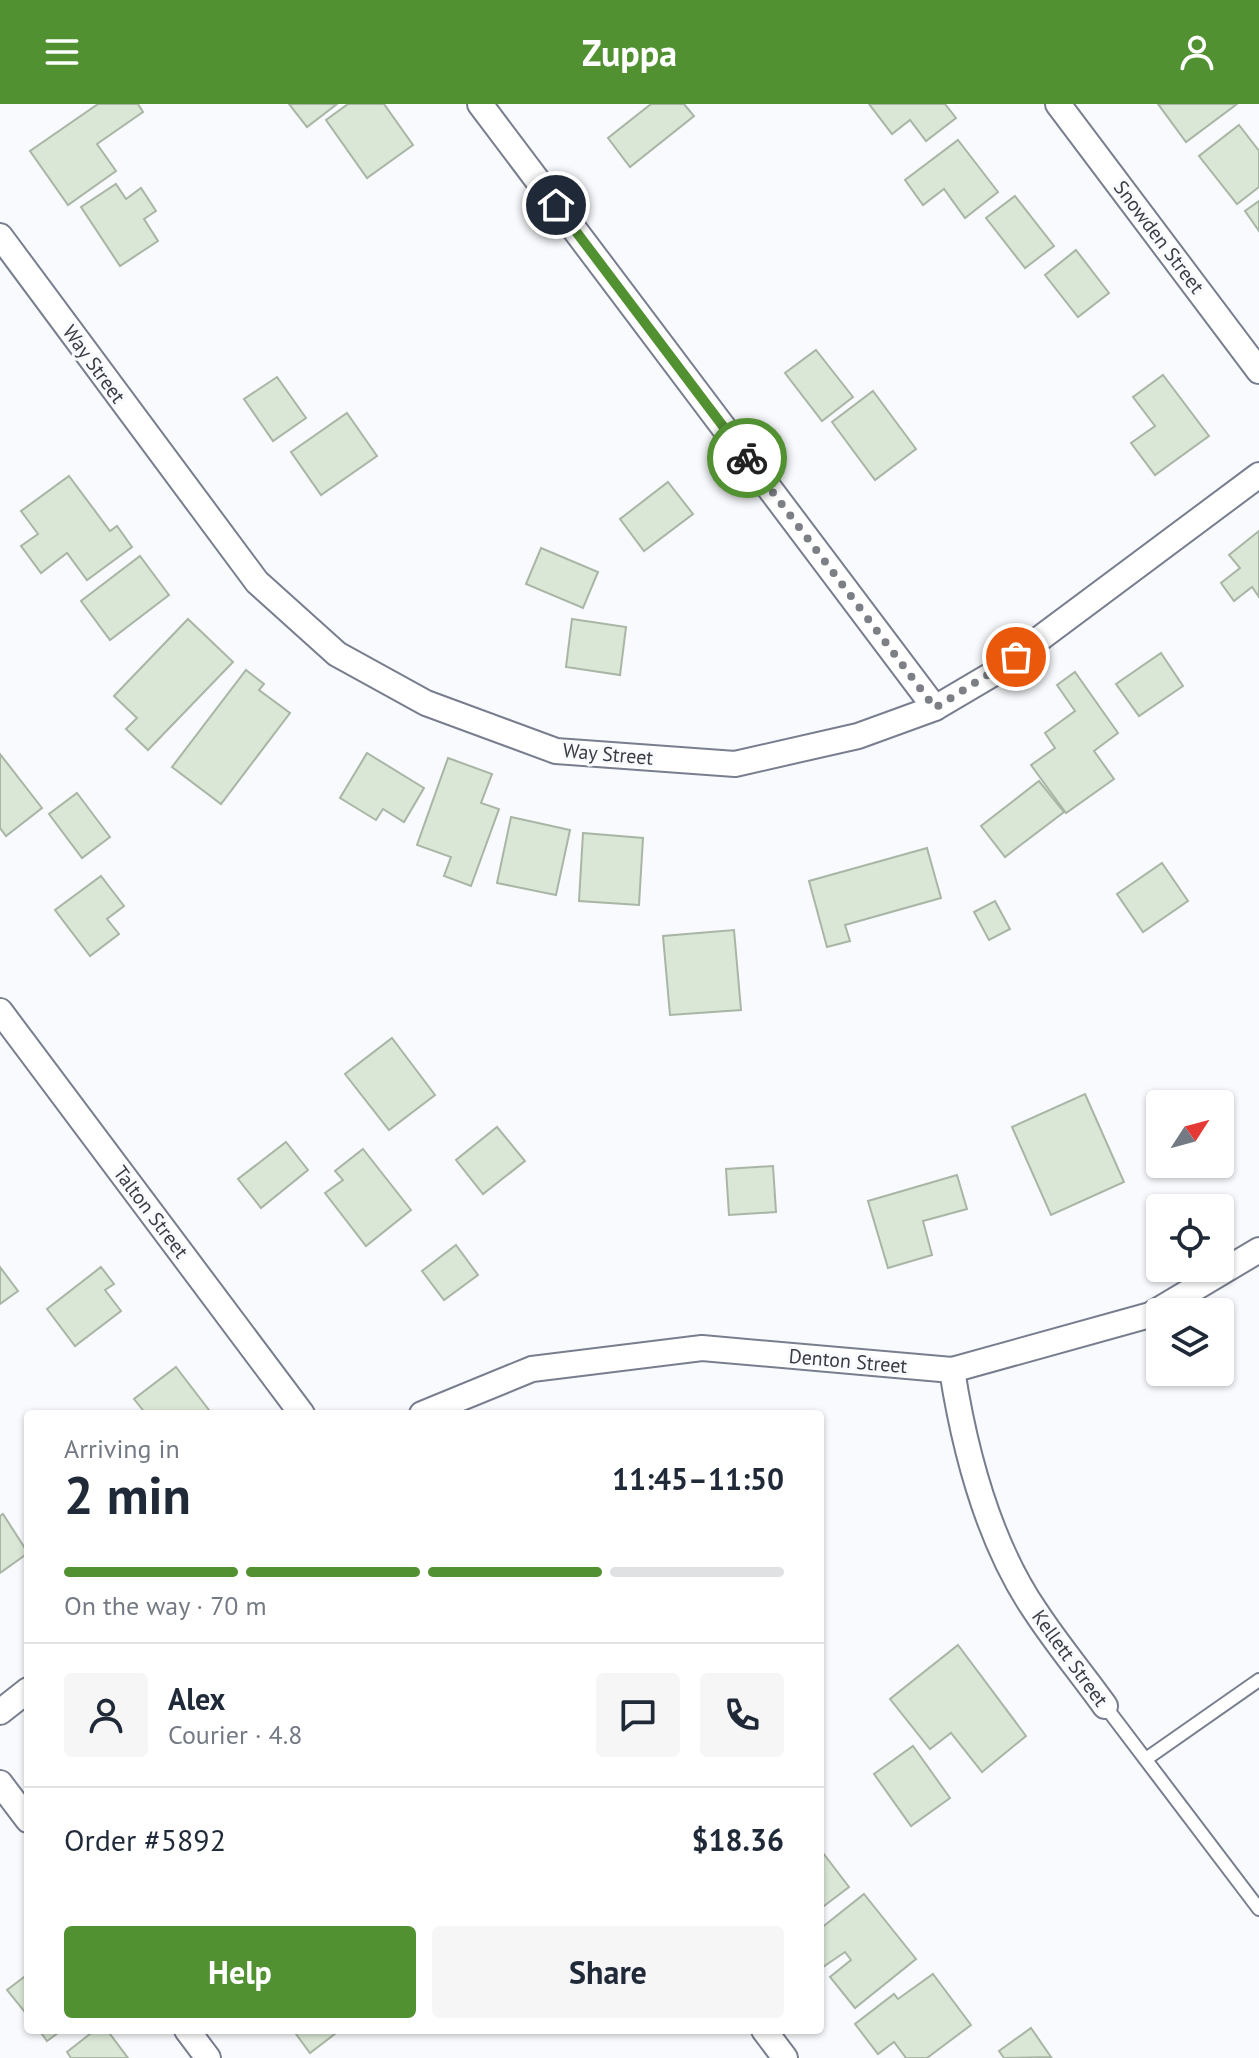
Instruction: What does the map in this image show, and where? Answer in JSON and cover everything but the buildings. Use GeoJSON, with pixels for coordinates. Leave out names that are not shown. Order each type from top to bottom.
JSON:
{"type":"FeatureCollection","features":[{"type":"Feature","properties":{"kind":"street"},"geometry":{"type":"LineString","coordinates":[[480,104],[935,708]]}},
{"type":"Feature","properties":{"kind":"street","name":"Snowden Street"},"geometry":{"type":"LineString","coordinates":[[1058,104],[1259,371]]}},
{"type":"Feature","properties":{"kind":"street","name":"Way Street"},"geometry":{"type":"LineString","coordinates":[[0,236],[257,582],[337,654],[426,703],[556,751],[735,764],[858,736],[935,708],[991,675],[1259,475]]}},
{"type":"Feature","properties":{"kind":"street","name":"Talton Street"},"geometry":{"type":"LineString","coordinates":[[0,1011],[299,1410]]}},
{"type":"Feature","properties":{"kind":"street","name":"Denton Street"},"geometry":{"type":"LineString","coordinates":[[432,1410],[532,1369],[702,1348],[952,1370],[1150,1315],[1259,1250]]}},
{"type":"Feature","properties":{"kind":"street","name":"Kellett Street"},"geometry":{"type":"LineString","coordinates":[[952,1370],[961,1432],[991,1524],[1034,1610],[1105,1706]]}},
{"type":"Feature","properties":{"kind":"street"},"geometry":{"type":"LineString","coordinates":[[0,1712],[24,1693]]}},
{"type":"Feature","properties":{"kind":"street"},"geometry":{"type":"LineString","coordinates":[[0,1783],[24,1815]]}},
{"type":"Feature","properties":{"kind":"street"},"geometry":{"type":"LineString","coordinates":[[190,2034],[208,2058]]}},
{"type":"Feature","properties":{"kind":"street"},"geometry":{"type":"LineString","coordinates":[[767,2034],[785,2058]]}},
{"type":"Feature","properties":{"kind":"lane"},"geometry":{"type":"LineString","coordinates":[[1146,1759],[1259,1680]]}},
{"type":"Feature","properties":{"kind":"lane","name":"Kellett Street"},"geometry":{"type":"LineString","coordinates":[[1105,1706],[1259,1909]]}},
{"type":"Feature","properties":{"kind":"way so far"},"geometry":{"type":"LineString","coordinates":[[747,458],[935,708],[1016,657]]}},
{"type":"Feature","properties":{"kind":"route"},"geometry":{"type":"LineString","coordinates":[[556,205],[747,458]]}}]}
